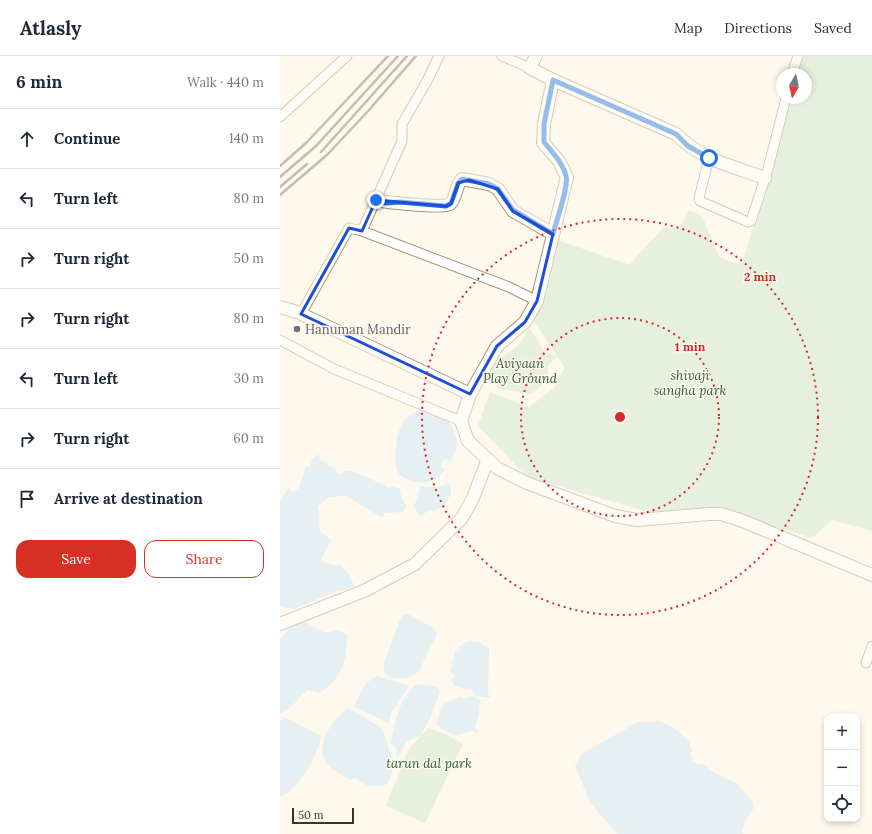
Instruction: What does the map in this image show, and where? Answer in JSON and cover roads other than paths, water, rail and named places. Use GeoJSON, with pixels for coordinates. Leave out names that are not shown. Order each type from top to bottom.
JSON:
{"type":"FeatureCollection","features":[{"type":"Feature","properties":{"kind":"street"},"geometry":{"type":"LineString","coordinates":[[280,117],[347,56]]}},
{"type":"Feature","properties":{"kind":"street"},"geometry":{"type":"LineString","coordinates":[[362,231],[402,141],[402,124],[427,81],[439,56]]}},
{"type":"Feature","properties":{"kind":"street"},"geometry":{"type":"LineString","coordinates":[[502,56],[676,134],[688,146],[709,158],[765,178]]}},
{"type":"Feature","properties":{"kind":"street"},"geometry":{"type":"LineString","coordinates":[[530,68],[536,56]]}},
{"type":"Feature","properties":{"kind":"street"},"geometry":{"type":"LineString","coordinates":[[794,68],[798,56]]}},
{"type":"Feature","properties":{"kind":"street"},"geometry":{"type":"LineString","coordinates":[[553,80],[544,124],[544,142],[559,161],[567,177],[563,199],[537,300],[525,322],[497,346],[470,394],[461,421],[468,441],[497,468],[527,483],[615,516],[637,520],[721,514],[743,521],[872,575]]}},
{"type":"Feature","properties":{"kind":"street"},"geometry":{"type":"LineString","coordinates":[[709,158],[699,198],[700,201],[748,222],[751,221],[765,178],[784,104]]}},
{"type":"Feature","properties":{"kind":"street"},"geometry":{"type":"LineString","coordinates":[[376,200],[386,203],[400,202],[446,206],[451,203],[458,183],[462,179],[469,180],[489,184],[498,189],[513,210],[553,234]]}},
{"type":"Feature","properties":{"kind":"street"},"geometry":{"type":"LineString","coordinates":[[301,314],[349,228],[362,231],[509,287],[537,300]]}},
{"type":"Feature","properties":{"kind":"street"},"geometry":{"type":"LineString","coordinates":[[280,307],[301,314],[470,394]]}},
{"type":"Feature","properties":{"kind":"street"},"geometry":{"type":"LineString","coordinates":[[280,340],[334,369],[461,421]]}},
{"type":"Feature","properties":{"kind":"street"},"geometry":{"type":"LineString","coordinates":[[280,624],[364,591],[415,564],[462,518],[488,459]]}},
{"type":"Feature","properties":{"kind":"street"},"geometry":{"type":"LineString","coordinates":[[866,663],[872,646]]}},
{"type":"Feature","properties":{"kind":"water"},"geometry":{"type":"Polygon","coordinates":[[[418,410],[435,413],[446,419],[454,430],[458,446],[451,460],[449,461],[446,458],[441,463],[441,467],[445,469],[441,474],[432,481],[423,483],[408,480],[400,475],[395,461],[396,445],[402,423],[405,419],[418,410]]]}},
{"type":"Feature","properties":{"kind":"water"},"geometry":{"type":"Polygon","coordinates":[[[319,454],[319,460],[326,462],[340,474],[346,471],[355,472],[390,488],[391,486],[400,489],[401,496],[407,507],[403,512],[384,513],[384,516],[381,517],[346,496],[329,497],[318,506],[320,531],[331,540],[320,561],[337,566],[340,565],[349,574],[354,587],[334,592],[293,610],[280,606],[280,502],[287,490],[289,489],[292,492],[298,489],[306,467],[310,467],[312,460],[319,454]]]}},
{"type":"Feature","properties":{"kind":"water"},"geometry":{"type":"Polygon","coordinates":[[[451,483],[451,497],[449,496],[446,504],[436,509],[434,512],[430,510],[420,516],[413,505],[416,502],[420,486],[427,487],[451,483]]]}},
{"type":"Feature","properties":{"kind":"water"},"geometry":{"type":"Polygon","coordinates":[[[408,614],[435,629],[437,634],[419,671],[406,678],[390,678],[384,672],[384,663],[400,620],[403,615],[408,614]]]}},
{"type":"Feature","properties":{"kind":"water"},"geometry":{"type":"Polygon","coordinates":[[[304,622],[321,631],[340,631],[348,636],[346,654],[342,668],[334,681],[319,693],[307,690],[291,707],[280,714],[280,640],[290,627],[304,622]]]}},
{"type":"Feature","properties":{"kind":"water"},"geometry":{"type":"Polygon","coordinates":[[[470,641],[479,642],[489,649],[488,694],[491,697],[489,698],[476,696],[471,688],[467,690],[454,685],[451,680],[454,678],[455,674],[450,673],[455,651],[464,643],[470,641]]]}},
{"type":"Feature","properties":{"kind":"water"},"geometry":{"type":"Polygon","coordinates":[[[377,676],[409,686],[392,711],[388,723],[355,707],[365,685],[372,678],[377,676]]]}},
{"type":"Feature","properties":{"kind":"water"},"geometry":{"type":"Polygon","coordinates":[[[417,684],[438,687],[440,691],[430,719],[420,736],[407,742],[397,758],[397,750],[391,743],[396,719],[406,696],[417,684]]]}},
{"type":"Feature","properties":{"kind":"water"},"geometry":{"type":"Polygon","coordinates":[[[472,696],[480,700],[479,714],[475,728],[478,731],[476,733],[474,731],[455,735],[440,728],[436,724],[440,714],[439,713],[444,704],[460,697],[464,699],[472,696]]]}},
{"type":"Feature","properties":{"kind":"water"},"geometry":{"type":"Polygon","coordinates":[[[348,708],[383,729],[392,766],[392,773],[384,786],[368,786],[355,778],[350,780],[329,766],[323,757],[322,749],[327,733],[336,719],[348,708]]]}},
{"type":"Feature","properties":{"kind":"water"},"geometry":{"type":"Polygon","coordinates":[[[286,718],[321,736],[316,752],[306,771],[294,787],[280,797],[280,721],[286,718]]]}},
{"type":"Feature","properties":{"kind":"water"},"geometry":{"type":"Polygon","coordinates":[[[658,720],[674,728],[690,742],[690,748],[693,751],[690,753],[693,763],[703,764],[718,775],[736,783],[753,802],[753,810],[746,819],[742,832],[744,834],[617,834],[591,804],[575,766],[581,754],[626,729],[629,725],[640,722],[655,722],[658,720]]]}},
{"type":"Feature","properties":{"kind":"railway"},"geometry":{"type":"LineString","coordinates":[[280,166],[307,142],[388,56]]}},
{"type":"Feature","properties":{"kind":"railway"},"geometry":{"type":"LineString","coordinates":[[280,177],[316,146],[398,56]]}},
{"type":"Feature","properties":{"kind":"railway"},"geometry":{"type":"LineString","coordinates":[[321,152],[407,56]]}},
{"type":"Feature","properties":{"kind":"railway"},"geometry":{"type":"LineString","coordinates":[[280,195],[328,154],[416,56]]}},
{"type":"Feature","properties":{"kind":"railway"},"geometry":{"type":"LineString","coordinates":[[280,187],[307,164]]}},
{"type":"Feature","properties":{"kind":"place","name":"Hanuman Mandir"},"geometry":{"type":"Point","coordinates":[297,329]}},
{"type":"Feature","properties":{"kind":"park label","name":"Aviyaan Play Ground"},"geometry":{"type":"Point","coordinates":[520,370]}},
{"type":"Feature","properties":{"kind":"park label","name":"shivaji sangha park"},"geometry":{"type":"Point","coordinates":[690,382]}},
{"type":"Feature","properties":{"kind":"park label","name":"tarun dal park"},"geometry":{"type":"Point","coordinates":[429,763]}}]}
